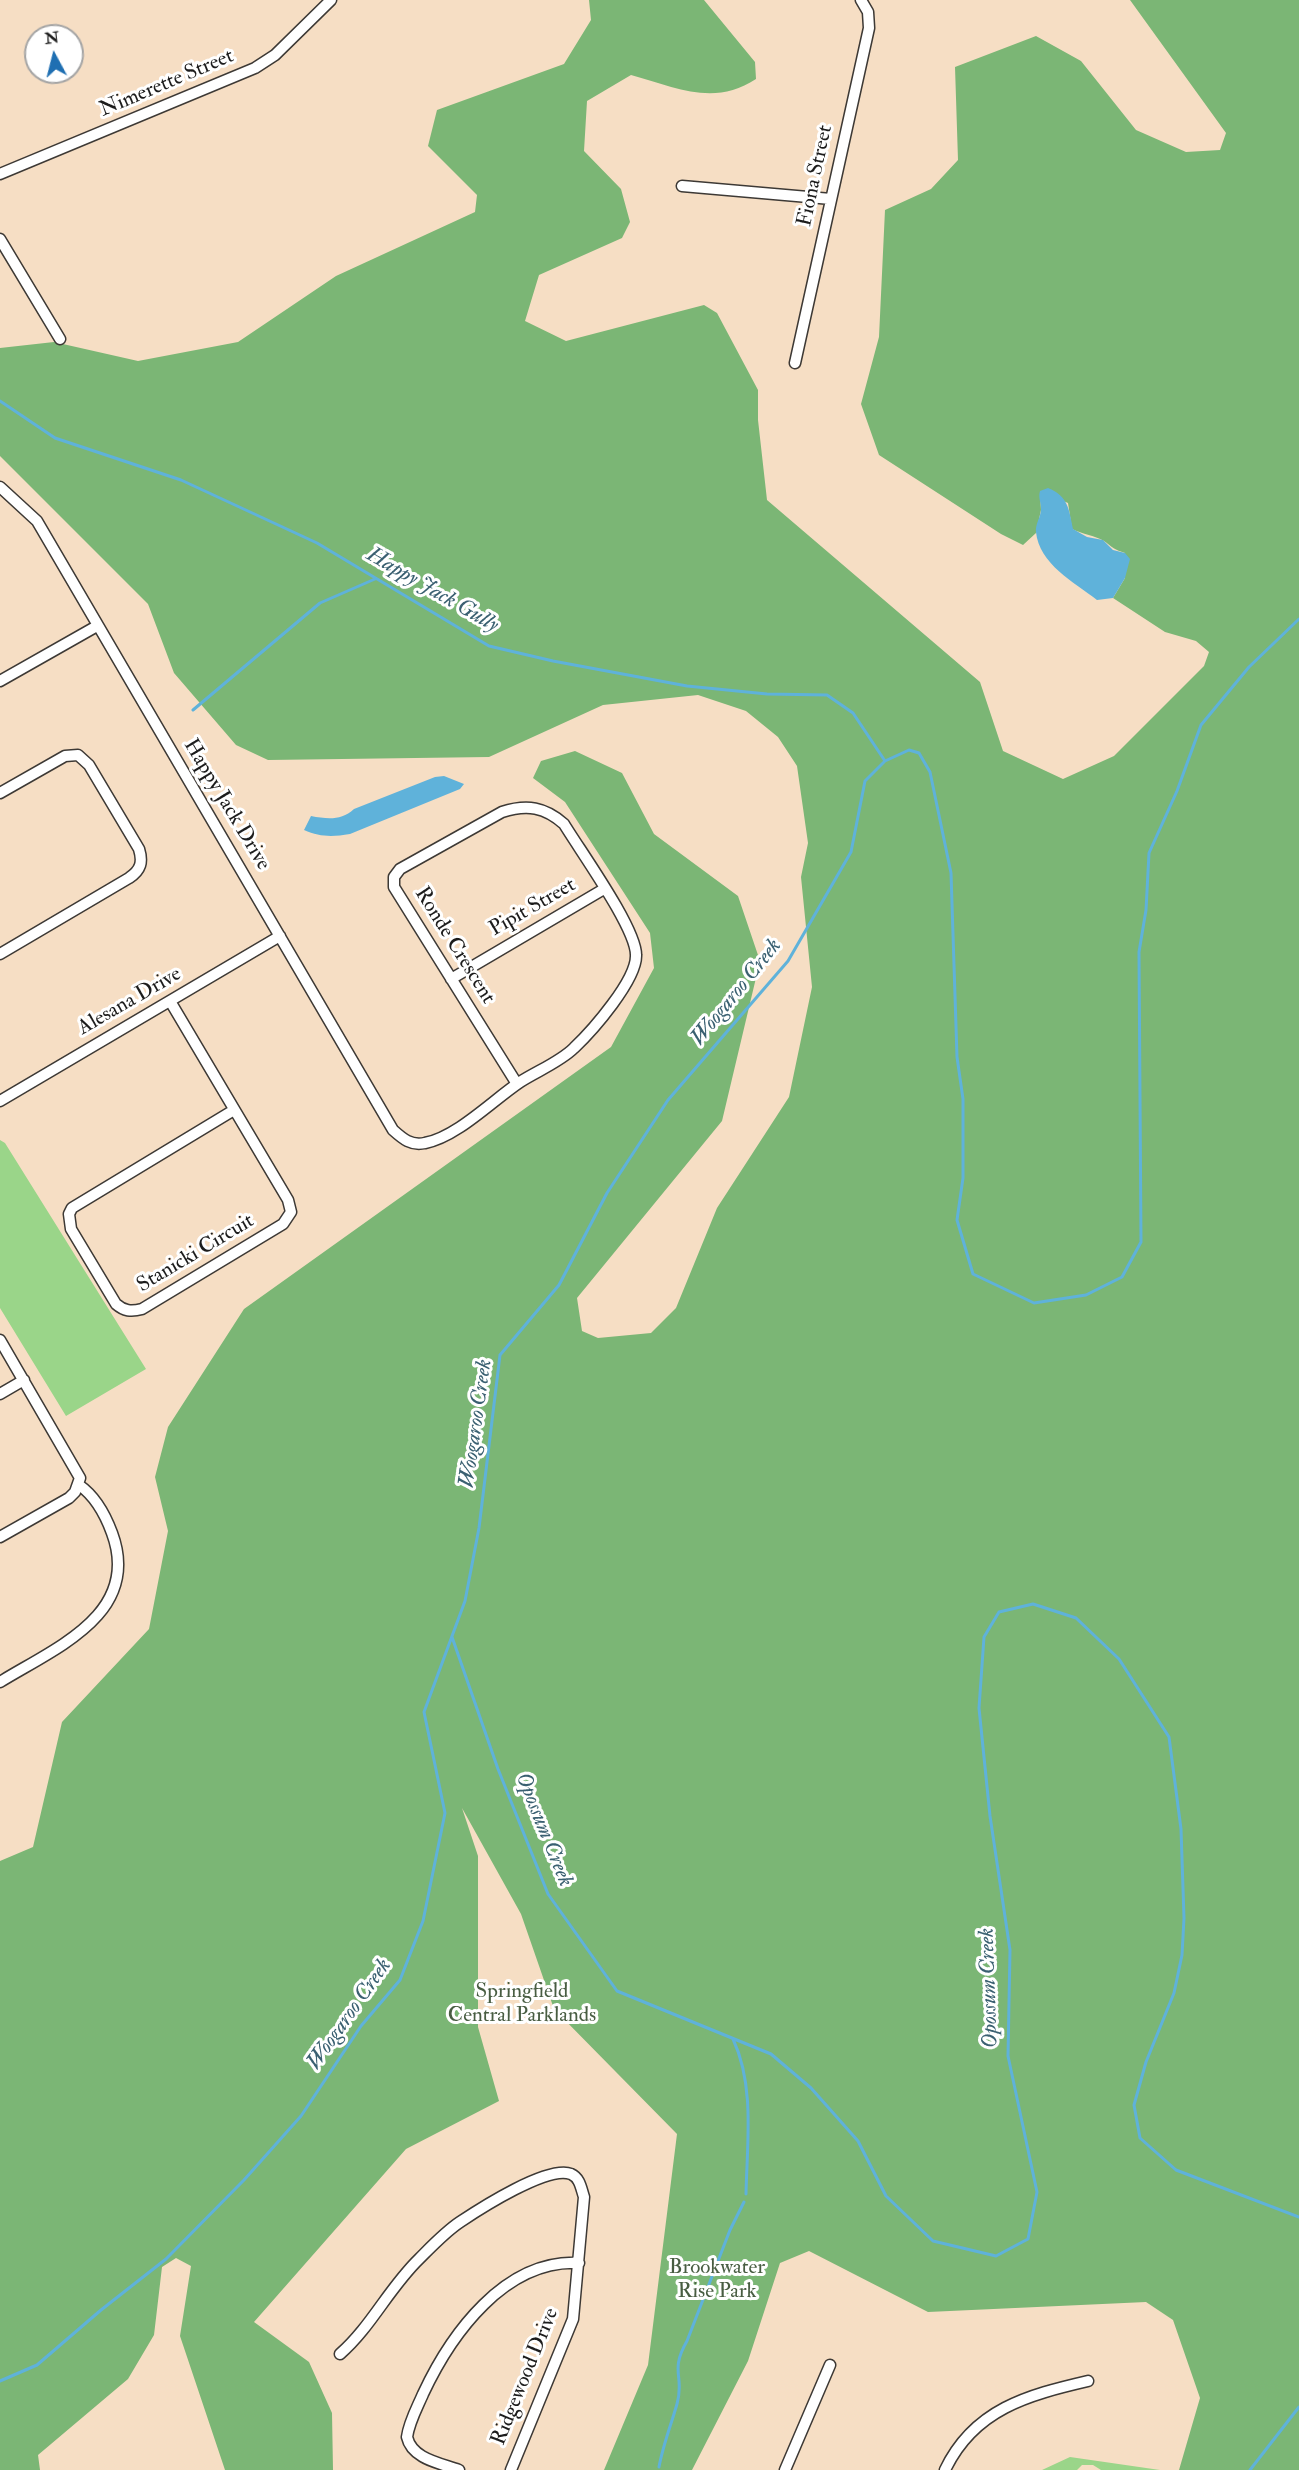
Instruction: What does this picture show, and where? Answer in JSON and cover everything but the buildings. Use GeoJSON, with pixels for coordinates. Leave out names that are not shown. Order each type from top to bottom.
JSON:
{"type":"FeatureCollection","features":[{"type":"Feature","properties":{"kind":"street","name":"Nimerette Street"},"geometry":{"type":"LineString","coordinates":[[0,174],[255,68],[275,55],[331,0]]}},
{"type":"Feature","properties":{"kind":"street","name":"Fiona Street"},"geometry":{"type":"LineString","coordinates":[[795,363],[869,27],[868,12],[861,0]]}},
{"type":"Feature","properties":{"kind":"street"},"geometry":{"type":"LineString","coordinates":[[682,186],[831,199]]}},
{"type":"Feature","properties":{"kind":"street"},"geometry":{"type":"LineString","coordinates":[[0,239],[60,339]]}},
{"type":"Feature","properties":{"kind":"street","name":"Happy Jack Drive"},"geometry":{"type":"LineString","coordinates":[[0,486],[37,521],[393,1130],[404,1141],[414,1144]]}},
{"type":"Feature","properties":{"kind":"street"},"geometry":{"type":"LineString","coordinates":[[0,681],[97,626]]}},
{"type":"Feature","properties":{"kind":"street"},"geometry":{"type":"LineString","coordinates":[[0,793],[65,756],[78,755],[89,765],[139,849],[141,863],[140,869],[129,878],[0,954]]}},
{"type":"Feature","properties":{"kind":"street","name":"Ronde Crescent"},"geometry":{"type":"LineString","coordinates":[[414,1144],[435,1140],[486,1110],[517,1084],[573,1049],[622,991],[634,968],[637,957],[631,932],[564,824],[552,814],[534,807],[518,807],[502,812],[400,869],[394,877],[394,887],[517,1084]]}},
{"type":"Feature","properties":{"kind":"street","name":"Pipit Street"},"geometry":{"type":"LineString","coordinates":[[451,979],[604,889]]}},
{"type":"Feature","properties":{"kind":"street","name":"Alesana Drive"},"geometry":{"type":"LineString","coordinates":[[0,1101],[280,936]]}},
{"type":"Feature","properties":{"kind":"street","name":"Stanicki Circuit"},"geometry":{"type":"LineString","coordinates":[[170,1001],[288,1200],[291,1212],[288,1220],[142,1309],[127,1311],[121,1308],[116,1304],[71,1229],[69,1214],[72,1208],[234,1110]]}},
{"type":"Feature","properties":{"kind":"street"},"geometry":{"type":"LineString","coordinates":[[0,1340],[77,1470],[78,1485],[69,1498],[0,1537]]}},
{"type":"Feature","properties":{"kind":"street"},"geometry":{"type":"LineString","coordinates":[[0,1394],[24,1380]]}},
{"type":"Feature","properties":{"kind":"street"},"geometry":{"type":"LineString","coordinates":[[0,1682],[97,1619],[110,1600],[118,1574],[117,1547],[108,1523],[90,1493],[78,1485]]}},
{"type":"Feature","properties":{"kind":"street","name":"Ridgewood Drive"},"geometry":{"type":"LineString","coordinates":[[340,2354],[357,2339],[418,2260],[459,2223],[541,2177],[559,2171],[573,2175],[580,2183],[584,2197],[573,2319],[511,2470]]}},
{"type":"Feature","properties":{"kind":"street"},"geometry":{"type":"LineString","coordinates":[[459,2470],[418,2454],[409,2445],[407,2437],[438,2362],[456,2334],[479,2309],[522,2275],[558,2262],[579,2264]]}},
{"type":"Feature","properties":{"kind":"street"},"geometry":{"type":"LineString","coordinates":[[785,2470],[830,2365]]}},
{"type":"Feature","properties":{"kind":"street"},"geometry":{"type":"LineString","coordinates":[[945,2470],[965,2439],[1003,2408],[1036,2393],[1088,2381]]}},
{"type":"Feature","properties":{"kind":"green space","name":"Brookwater Rise Park"},"geometry":{"type":"Polygon","coordinates":[[[589,0],[704,0],[755,62],[756,79],[725,92],[710,93],[679,89],[631,75],[587,101],[584,151],[621,189],[630,222],[622,238],[539,275],[525,321],[566,341],[704,305],[717,313],[758,390],[758,420],[767,500],[980,682],[1003,751],[1063,779],[1114,756],[1204,666],[1209,652],[1196,641],[1165,632],[1113,598],[1125,578],[1125,553],[1101,539],[1072,529],[1068,503],[1040,491],[1041,510],[1036,533],[1023,545],[1001,534],[879,455],[861,404],[879,337],[885,210],[931,189],[958,160],[955,67],[1036,36],[1081,61],[1136,130],[1186,152],[1220,150],[1226,133],[1130,0],[1299,0],[1299,2470],[1179,2470],[1200,2398],[1173,2320],[1146,2302],[928,2312],[809,2251],[780,2263],[748,2361],[692,2470],[604,2470],[648,2365],[677,2134],[554,2009],[521,1914],[462,1808],[478,1856],[478,2027],[499,2101],[406,2149],[254,2322],[309,2362],[332,2413],[333,2470],[225,2470],[180,2336],[191,2266],[176,2258],[162,2267],[154,2335],[128,2379],[38,2455],[40,2470],[0,2470],[0,1861],[33,1847],[62,1722],[149,1629],[168,1531],[155,1477],[168,1427],[244,1309],[611,1047],[654,968],[650,933],[565,802],[533,778],[541,761],[575,751],[622,773],[654,834],[738,896],[760,961],[722,1121],[577,1298],[582,1331],[598,1338],[651,1333],[676,1308],[717,1208],[789,1097],[812,987],[801,877],[808,843],[797,766],[778,737],[746,711],[698,695],[603,705],[489,757],[268,760],[236,745],[174,673],[148,604],[0,456],[0,348],[54,342],[138,361],[238,342],[336,276],[475,212],[477,195],[428,146],[437,110],[564,64],[591,20],[589,0]]]}},
{"type":"Feature","properties":{"kind":"green space"},"geometry":{"type":"Polygon","coordinates":[[[0,1140],[5,1143],[146,1369],[66,1416],[0,1308],[0,1140]]]}},
{"type":"Feature","properties":{"kind":"green space"},"geometry":{"type":"Polygon","coordinates":[[[1070,2457],[1160,2470],[1101,2470],[1093,2465],[1082,2465],[1077,2470],[1042,2470],[1070,2457]]]}},
{"type":"Feature","properties":{"kind":"water"},"geometry":{"type":"Polygon","coordinates":[[[1048,488],[1064,499],[1069,509],[1073,529],[1087,537],[1103,540],[1113,550],[1125,553],[1130,559],[1125,578],[1113,598],[1097,600],[1068,579],[1044,554],[1036,529],[1041,512],[1040,491],[1048,488]]]}},
{"type":"Feature","properties":{"kind":"water"},"geometry":{"type":"Polygon","coordinates":[[[444,776],[464,784],[460,789],[350,834],[326,836],[304,830],[311,816],[328,818],[344,816],[354,809],[435,777],[444,776]]]}},
{"type":"Feature","properties":{"kind":"waterway","name":"Happy Jack Gully"},"geometry":{"type":"LineString","coordinates":[[0,401],[55,438],[181,480],[317,543],[489,646],[553,661],[687,686],[767,694],[827,695],[853,713],[885,761]]}},
{"type":"Feature","properties":{"kind":"waterway"},"geometry":{"type":"LineString","coordinates":[[193,710],[320,603],[375,579]]}},
{"type":"Feature","properties":{"kind":"waterway","name":"Woogaroo Creek"},"geometry":{"type":"LineString","coordinates":[[0,2381],[37,2365],[101,2310],[166,2259],[244,2180],[301,2116],[361,2026],[400,1980],[423,1921],[445,1813],[424,1712],[465,1601],[479,1528],[500,1355],[559,1285],[607,1193],[668,1100],[788,961],[851,852],[865,781],[885,761],[909,750],[919,753],[930,772],[951,873],[957,1057],[963,1099],[963,1178],[957,1220],[973,1274],[1034,1303],[1086,1295],[1122,1277],[1141,1242],[1139,952],[1146,910],[1149,853],[1177,791],[1201,725],[1249,667],[1299,619]]}},
{"type":"Feature","properties":{"kind":"waterway","name":"Opossum Creek"},"geometry":{"type":"LineString","coordinates":[[452,1637],[498,1769],[548,1894],[617,1991],[771,2054],[811,2088],[858,2141],[886,2196],[933,2241],[996,2256],[1028,2239],[1037,2192],[1008,2056],[1010,1950],[990,1816],[979,1708],[984,1637],[999,1612],[1033,1604],[1076,1618],[1119,1659],[1169,1737],[1181,1829],[1184,1918],[1182,1955],[1174,1993],[1146,2062],[1134,2105],[1140,2138],[1176,2170],[1299,2217]]}},
{"type":"Feature","properties":{"kind":"waterway"},"geometry":{"type":"LineString","coordinates":[[733,2039],[740,2057],[747,2095],[746,2194]]}},
{"type":"Feature","properties":{"kind":"waterway"},"geometry":{"type":"LineString","coordinates":[[659,2467],[679,2395],[679,2360],[730,2230],[744,2202]]}},
{"type":"Feature","properties":{"kind":"waterway","name":"Opossum Creek"},"geometry":{"type":"LineString","coordinates":[[1250,2470],[1299,2407]]}},
{"type":"Feature","properties":{"kind":"park label","name":"Springfield Central Parklands"},"geometry":{"type":"Point","coordinates":[522,2004]}}]}
